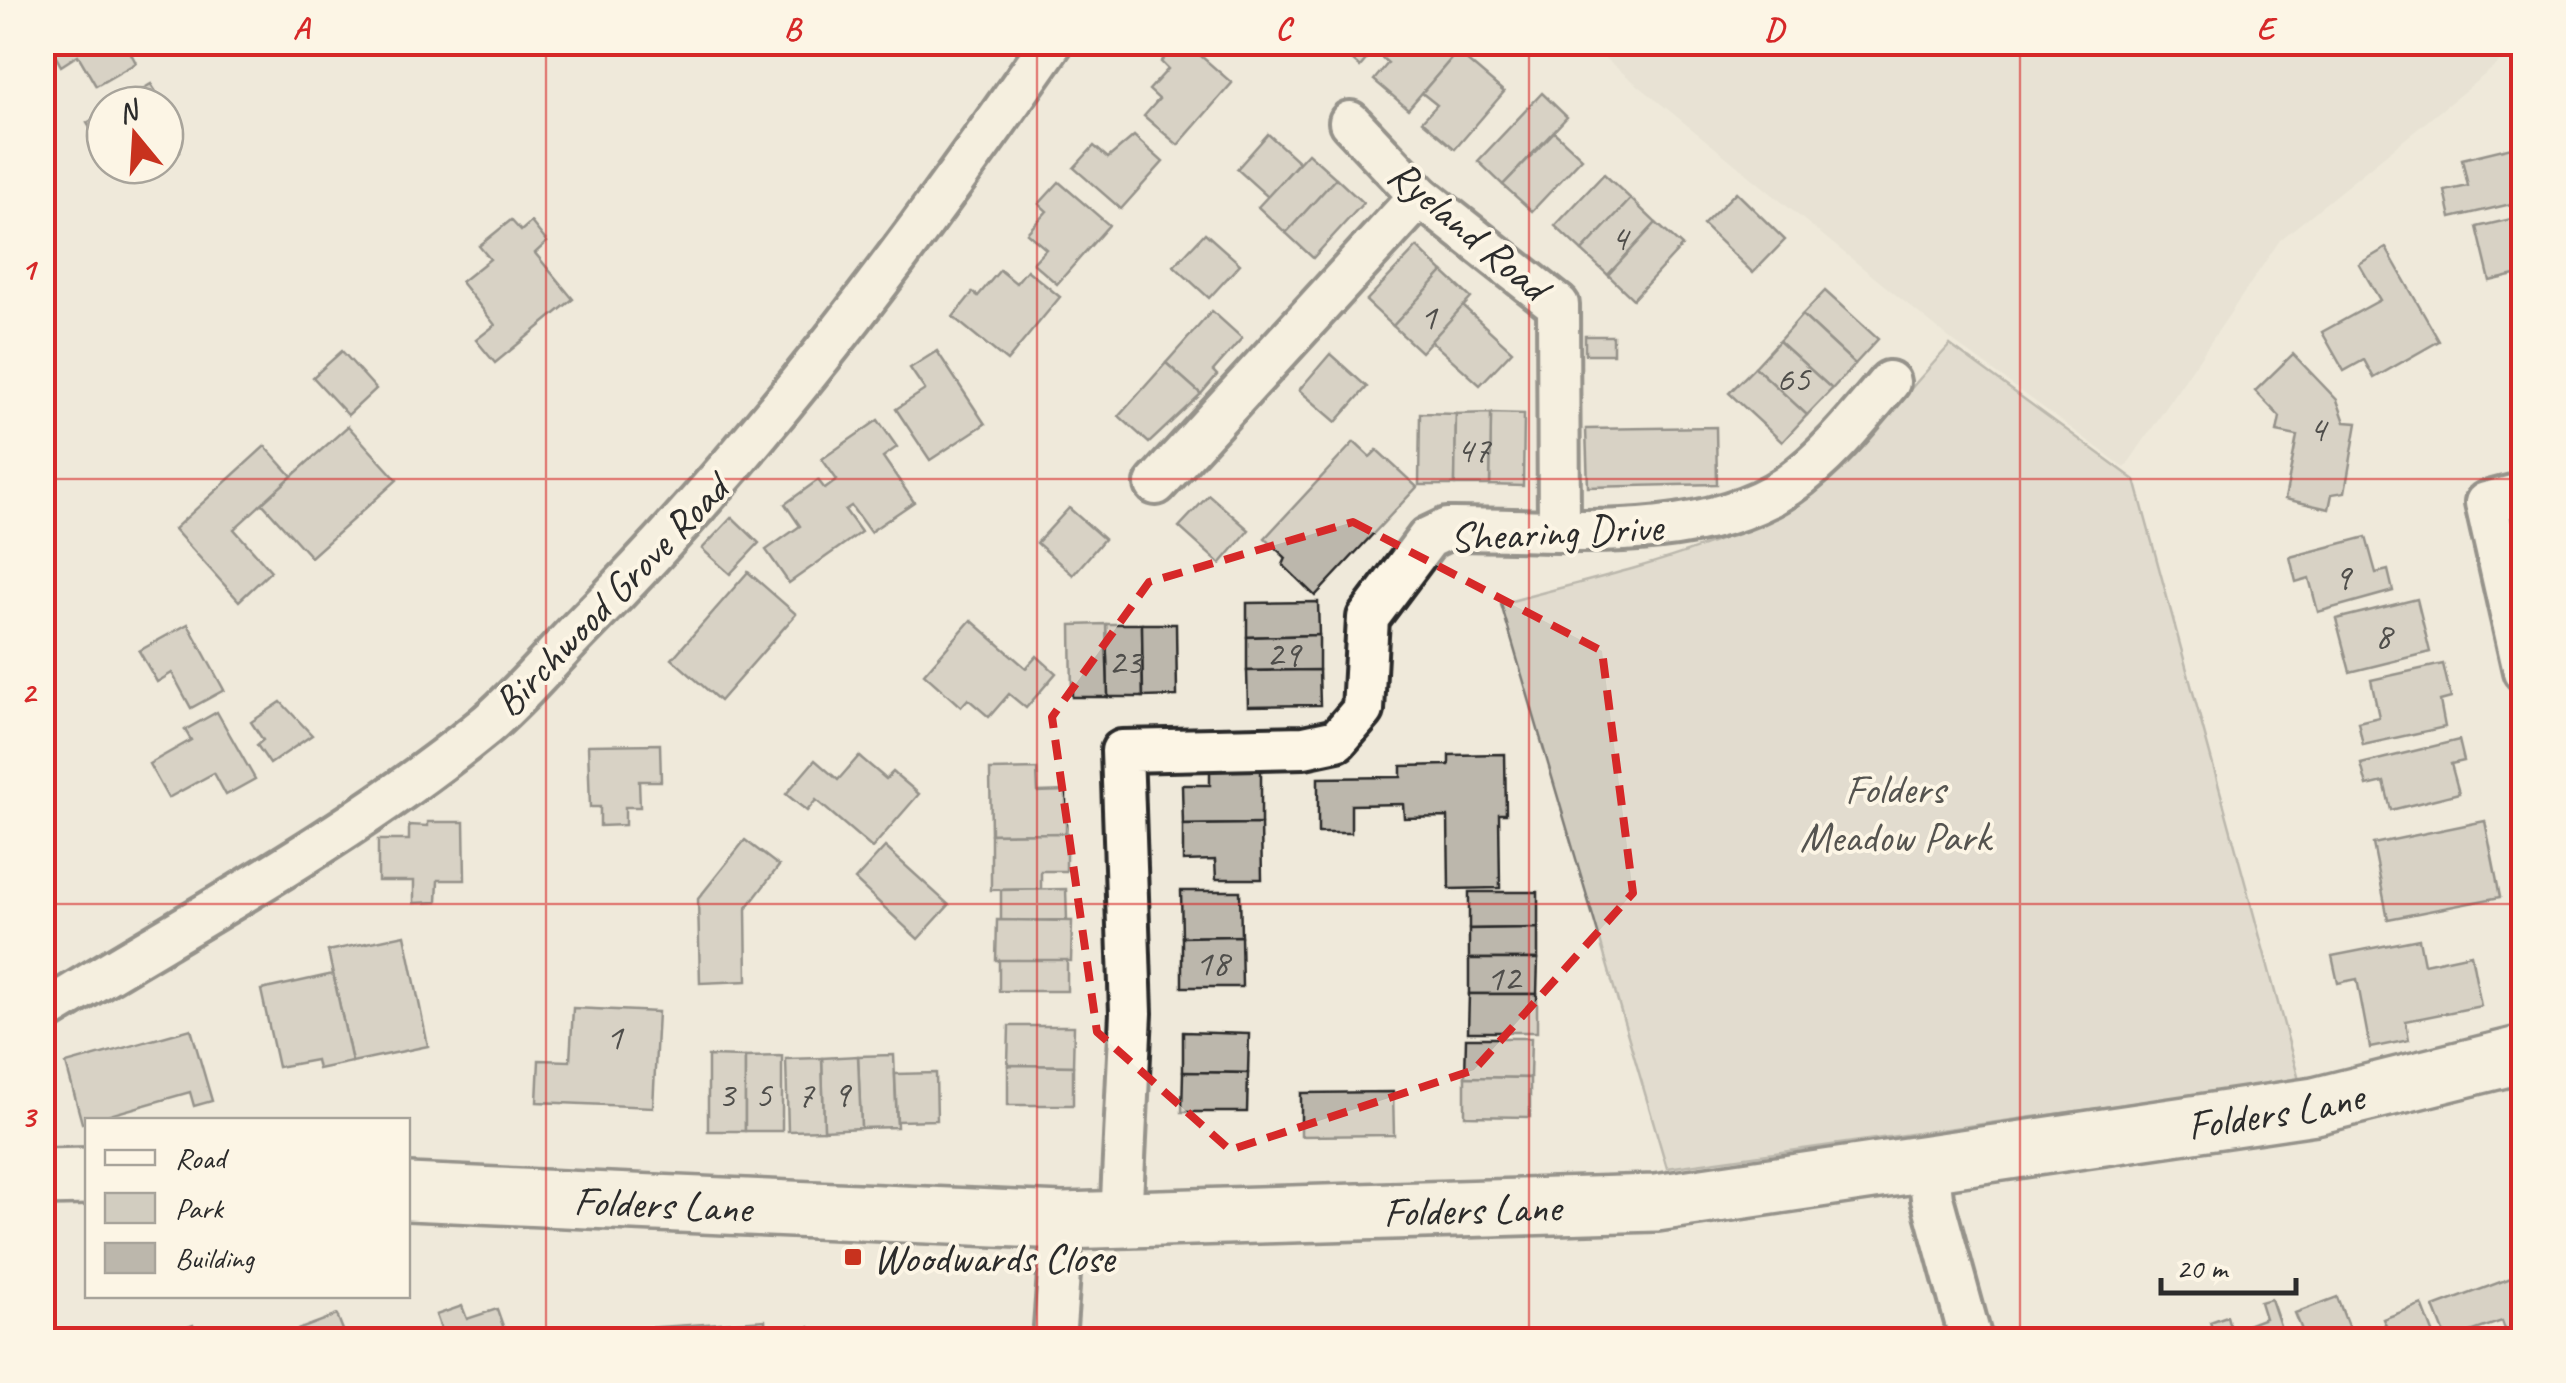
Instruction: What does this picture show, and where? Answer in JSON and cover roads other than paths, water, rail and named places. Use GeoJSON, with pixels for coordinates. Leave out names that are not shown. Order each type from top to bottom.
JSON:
{"type":"FeatureCollection","features":[{"type":"Feature","properties":{"kind":"main road","name":"Folders Lane"},"geometry":{"type":"LineString","coordinates":[[410,1192],[1062,1221],[1656,1203],[2315,1106],[2524,1054]]}},
{"type":"Feature","properties":{"kind":"main road"},"geometry":{"type":"LineString","coordinates":[[42,1177],[85,1176]]}},
{"type":"Feature","properties":{"kind":"street","name":"Birchwood Grove Road"},"geometry":{"type":"LineString","coordinates":[[42,1013],[418,779],[490,722],[740,459],[991,130],[1052,42]]}},
{"type":"Feature","properties":{"kind":"street","name":"Ryeland Road"},"geometry":{"type":"LineString","coordinates":[[1350,122],[1420,196],[1558,305],[1559,528]]}},
{"type":"Feature","properties":{"kind":"street"},"geometry":{"type":"LineString","coordinates":[[1156,484],[1420,196]]}},
{"type":"Feature","properties":{"kind":"street","name":"Shearing Drive"},"geometry":{"type":"LineString","coordinates":[[1121,1221],[1131,1013],[1122,751],[1304,746],[1337,740],[1363,710],[1368,618],[1428,538],[1447,530],[1666,528],[1724,514],[1785,487],[1838,442],[1889,382]]}},
{"type":"Feature","properties":{"kind":"street"},"geometry":{"type":"LineString","coordinates":[[2504,498],[2524,671]]}},
{"type":"Feature","properties":{"kind":"street"},"geometry":{"type":"LineString","coordinates":[[1928,1162],[1932,1198],[1971,1340]]}},
{"type":"Feature","properties":{"kind":"street"},"geometry":{"type":"LineString","coordinates":[[1054,1340],[1062,1221]]}},
{"type":"Feature","properties":{"kind":"place","name":"Woodwards Close"},"geometry":{"type":"Point","coordinates":[853,1257]}},
{"type":"Feature","properties":{"kind":"park label","name":"Folders Meadow Park"},"geometry":{"type":"Point","coordinates":[1895,812]}}]}
